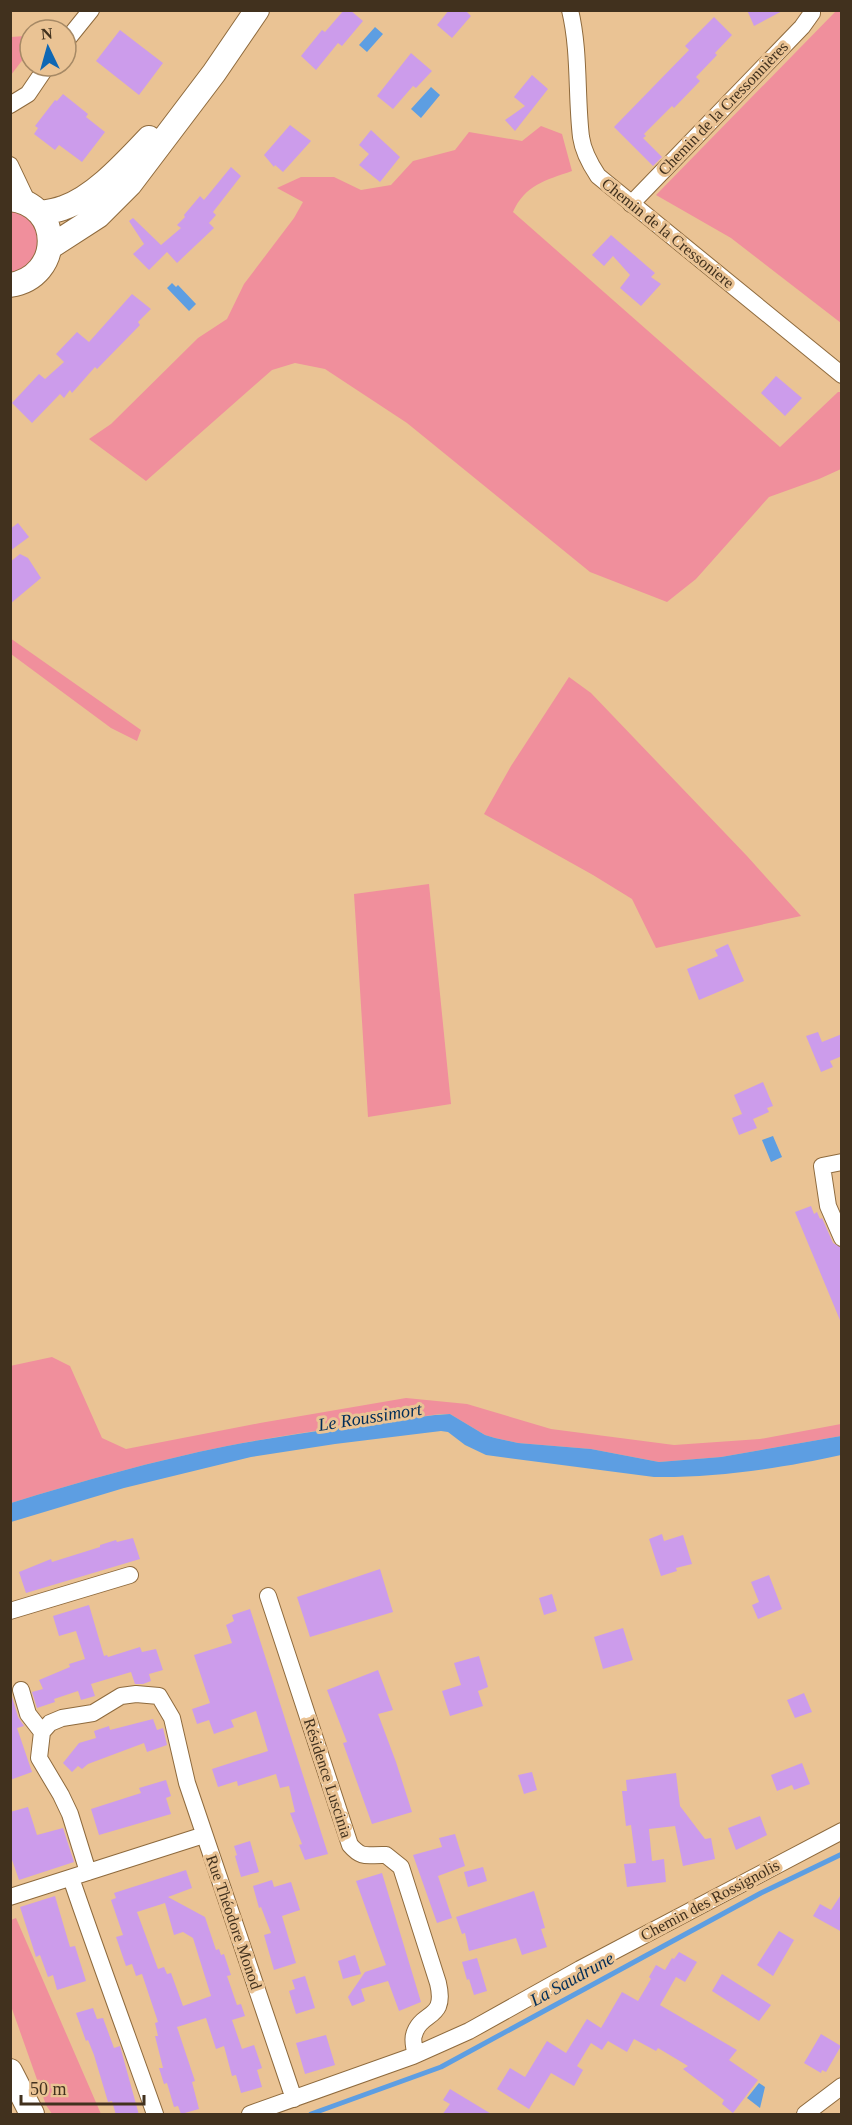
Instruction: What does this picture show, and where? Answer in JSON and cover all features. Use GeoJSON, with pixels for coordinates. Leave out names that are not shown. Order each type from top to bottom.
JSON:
{"type":"FeatureCollection","features":[{"type":"Feature","properties":{"kind":"main road"},"geometry":{"type":"LineString","coordinates":[[50,247],[98,216],[130,184],[214,73],[257,10]]}},
{"type":"Feature","properties":{"kind":"main road"},"geometry":{"type":"LineString","coordinates":[[27,206],[64,208],[90,193],[122,166],[214,73]]}},
{"type":"Feature","properties":{"kind":"main road"},"geometry":{"type":"LineString","coordinates":[[10,285],[26,281],[40,271],[45,264],[50,247],[49,230],[27,206]]}},
{"type":"Feature","properties":{"kind":"main road"},"geometry":{"type":"LineString","coordinates":[[10,2072],[32,2115]]}},
{"type":"Feature","properties":{"kind":"street"},"geometry":{"type":"LineString","coordinates":[[78,26],[91,10]]}},
{"type":"Feature","properties":{"kind":"street","name":"Chemin de la Cressoniere"},"geometry":{"type":"LineString","coordinates":[[570,10],[574,29],[581,138],[588,159],[598,176],[842,375]]}},
{"type":"Feature","properties":{"kind":"street","name":"Chemin de la Cressonnières"},"geometry":{"type":"LineString","coordinates":[[631,204],[802,27],[812,12],[811,10]]}},
{"type":"Feature","properties":{"kind":"street"},"geometry":{"type":"LineString","coordinates":[[10,105],[28,94],[39,78]]}},
{"type":"Feature","properties":{"kind":"street"},"geometry":{"type":"LineString","coordinates":[[10,165],[27,206]]}},
{"type":"Feature","properties":{"kind":"street"},"geometry":{"type":"LineString","coordinates":[[842,1162],[822,1166],[828,1206],[842,1238]]}},
{"type":"Feature","properties":{"kind":"street"},"geometry":{"type":"LineString","coordinates":[[10,1611],[130,1575]]}},
{"type":"Feature","properties":{"kind":"street","name":"Résidence Luscinia"},"geometry":{"type":"LineString","coordinates":[[268,1596],[350,1845],[358,1854],[386,1855],[401,1867],[441,1997],[434,2014],[420,2024],[413,2036],[415,2054]]}},
{"type":"Feature","properties":{"kind":"street"},"geometry":{"type":"LineString","coordinates":[[21,1690],[28,1714],[42,1732]]}},
{"type":"Feature","properties":{"kind":"street"},"geometry":{"type":"LineString","coordinates":[[88,1872],[70,1814],[39,1758],[42,1732],[50,1723],[62,1718],[93,1713],[121,1696],[135,1694],[159,1696],[167,1707],[172,1718],[187,1783],[204,1835]]}},
{"type":"Feature","properties":{"kind":"street","name":"Chemin des Rossignolis"},"geometry":{"type":"LineString","coordinates":[[250,2115],[415,2054],[469,2031],[580,1969],[842,1832]]}},
{"type":"Feature","properties":{"kind":"street","name":"Rue Théodore Monod"},"geometry":{"type":"LineString","coordinates":[[10,1897],[204,1835],[294,2099]]}},
{"type":"Feature","properties":{"kind":"street"},"geometry":{"type":"LineString","coordinates":[[70,1878],[155,2115]]}},
{"type":"Feature","properties":{"kind":"street"},"geometry":{"type":"LineString","coordinates":[[805,2115],[842,2086]]}},
{"type":"Feature","properties":{"kind":"shaded area"},"geometry":{"type":"Polygon","coordinates":[[[836,11],[842,11],[841,323],[731,238],[656,195],[836,11]]]}},
{"type":"Feature","properties":{"kind":"shaded area"},"geometry":{"type":"Polygon","coordinates":[[[18,36],[18,66],[11,75],[11,37],[18,36]]]}},
{"type":"Feature","properties":{"kind":"shaded area"},"geometry":{"type":"Polygon","coordinates":[[[541,126],[562,134],[572,171],[537,185],[524,195],[513,212],[780,447],[838,392],[841,392],[841,469],[769,497],[696,579],[667,602],[590,572],[407,423],[325,369],[295,363],[272,370],[146,481],[89,439],[111,424],[198,338],[227,319],[244,284],[294,218],[303,202],[277,188],[301,177],[334,177],[361,190],[391,185],[413,161],[455,150],[469,132],[522,141],[541,126]]]}},
{"type":"Feature","properties":{"kind":"shaded area"},"geometry":{"type":"Polygon","coordinates":[[[11,207],[36,222],[39,256],[11,276],[11,207]]]}},
{"type":"Feature","properties":{"kind":"shaded area"},"geometry":{"type":"Polygon","coordinates":[[[10,638],[141,730],[137,741],[111,728],[11,654],[10,638]]]}},
{"type":"Feature","properties":{"kind":"shaded area"},"geometry":{"type":"Polygon","coordinates":[[[569,677],[591,693],[747,856],[801,916],[656,948],[632,899],[484,814],[511,766],[569,677]]]}},
{"type":"Feature","properties":{"kind":"shaded area"},"geometry":{"type":"Polygon","coordinates":[[[429,884],[451,1104],[368,1117],[354,894],[429,884]]]}},
{"type":"Feature","properties":{"kind":"shaded area"},"geometry":{"type":"Polygon","coordinates":[[[52,1357],[70,1366],[102,1438],[126,1449],[406,1398],[467,1404],[551,1429],[674,1445],[760,1439],[841,1424],[841,1436],[721,1457],[659,1462],[591,1449],[518,1443],[495,1438],[485,1435],[450,1414],[440,1414],[306,1432],[227,1446],[118,1472],[11,1503],[10,1366],[52,1357]]]}},
{"type":"Feature","properties":{"kind":"shaded area"},"geometry":{"type":"Polygon","coordinates":[[[16,1918],[101,2114],[52,2114],[46,2105],[11,2006],[11,1920],[16,1918]]]}},
{"type":"Feature","properties":{"kind":"water"},"geometry":{"type":"Polygon","coordinates":[[[375,27],[383,34],[367,52],[359,45],[375,27]]]}},
{"type":"Feature","properties":{"kind":"water"},"geometry":{"type":"Polygon","coordinates":[[[431,87],[440,95],[421,118],[411,109],[431,87]]]}},
{"type":"Feature","properties":{"kind":"water"},"geometry":{"type":"Polygon","coordinates":[[[172,283],[176,287],[178,285],[196,304],[189,311],[167,288],[172,283]]]}},
{"type":"Feature","properties":{"kind":"water"},"geometry":{"type":"Polygon","coordinates":[[[773,1136],[782,1157],[771,1162],[762,1140],[773,1136]]]}},
{"type":"Feature","properties":{"kind":"water"},"geometry":{"type":"Polygon","coordinates":[[[450,1414],[485,1435],[495,1438],[518,1443],[591,1449],[659,1462],[721,1457],[841,1436],[841,1455],[748,1471],[700,1476],[654,1477],[486,1455],[465,1445],[448,1432],[441,1431],[251,1457],[124,1488],[11,1522],[11,1503],[172,1458],[279,1437],[450,1414]]]}},
{"type":"Feature","properties":{"kind":"water"},"geometry":{"type":"Polygon","coordinates":[[[759,2083],[765,2087],[760,2108],[747,2098],[759,2083]]]}},
{"type":"Feature","properties":{"kind":"building"},"geometry":{"type":"Polygon","coordinates":[[[344,10],[350,10],[363,21],[342,46],[338,43],[316,70],[301,56],[322,30],[325,32],[344,10]]]}},
{"type":"Feature","properties":{"kind":"building"},"geometry":{"type":"Polygon","coordinates":[[[449,10],[465,10],[471,16],[452,38],[437,25],[449,10]]]}},
{"type":"Feature","properties":{"kind":"building"},"geometry":{"type":"Polygon","coordinates":[[[747,10],[784,10],[754,26],[747,10]]]}},
{"type":"Feature","properties":{"kind":"building"},"geometry":{"type":"Polygon","coordinates":[[[714,17],[732,35],[696,77],[700,81],[644,134],[646,136],[643,138],[662,157],[653,166],[614,127],[689,50],[685,46],[714,17]]]}},
{"type":"Feature","properties":{"kind":"building"},"geometry":{"type":"Polygon","coordinates":[[[120,30],[163,63],[139,95],[96,61],[120,30]]]}},
{"type":"Feature","properties":{"kind":"building"},"geometry":{"type":"Polygon","coordinates":[[[411,53],[432,71],[416,88],[413,86],[393,109],[377,96],[411,53]]]}},
{"type":"Feature","properties":{"kind":"building"},"geometry":{"type":"Polygon","coordinates":[[[532,75],[548,89],[515,131],[505,120],[525,106],[514,97],[532,75]]]}},
{"type":"Feature","properties":{"kind":"building"},"geometry":{"type":"Polygon","coordinates":[[[63,94],[88,114],[86,117],[105,132],[82,162],[59,145],[55,150],[34,134],[38,128],[35,126],[55,100],[57,101],[63,94]]]}},
{"type":"Feature","properties":{"kind":"building"},"geometry":{"type":"Polygon","coordinates":[[[290,125],[311,141],[283,172],[275,165],[274,167],[264,155],[290,125]]]}},
{"type":"Feature","properties":{"kind":"building"},"geometry":{"type":"Polygon","coordinates":[[[371,130],[400,157],[380,182],[359,165],[369,154],[359,145],[371,130]]]}},
{"type":"Feature","properties":{"kind":"building"},"geometry":{"type":"Polygon","coordinates":[[[231,167],[241,176],[213,212],[216,215],[209,223],[214,228],[177,263],[167,252],[149,270],[133,254],[144,244],[129,221],[133,218],[161,245],[181,228],[177,225],[200,196],[204,200],[231,167]]]}},
{"type":"Feature","properties":{"kind":"building"},"geometry":{"type":"Polygon","coordinates":[[[611,235],[655,273],[651,277],[661,284],[641,306],[620,288],[630,275],[613,256],[604,266],[592,255],[611,235]]]}},
{"type":"Feature","properties":{"kind":"building"},"geometry":{"type":"Polygon","coordinates":[[[132,294],[151,309],[138,322],[140,325],[97,369],[95,367],[72,393],[70,390],[64,398],[60,394],[32,423],[12,403],[39,374],[45,379],[64,362],[56,354],[77,332],[89,342],[132,294]]]}},
{"type":"Feature","properties":{"kind":"building"},"geometry":{"type":"Polygon","coordinates":[[[776,376],[802,398],[785,416],[761,393],[776,376]]]}},
{"type":"Feature","properties":{"kind":"building"},"geometry":{"type":"Polygon","coordinates":[[[18,523],[29,537],[10,551],[10,529],[18,523]]]}},
{"type":"Feature","properties":{"kind":"building"},"geometry":{"type":"Polygon","coordinates":[[[20,554],[28,558],[41,578],[10,604],[10,562],[20,554]]]}},
{"type":"Feature","properties":{"kind":"building"},"geometry":{"type":"Polygon","coordinates":[[[728,944],[744,981],[699,1000],[687,969],[718,956],[715,950],[728,944]]]}},
{"type":"Feature","properties":{"kind":"building"},"geometry":{"type":"Polygon","coordinates":[[[818,1032],[822,1042],[842,1034],[842,1056],[830,1061],[833,1067],[821,1072],[806,1036],[818,1032]]]}},
{"type":"Feature","properties":{"kind":"building"},"geometry":{"type":"Polygon","coordinates":[[[763,1082],[773,1106],[767,1108],[769,1112],[753,1119],[757,1128],[739,1135],[732,1118],[742,1114],[734,1095],[763,1082]]]}},
{"type":"Feature","properties":{"kind":"building"},"geometry":{"type":"Polygon","coordinates":[[[811,1206],[814,1214],[817,1212],[820,1219],[822,1218],[833,1243],[842,1248],[842,1325],[795,1212],[811,1206]]]}},
{"type":"Feature","properties":{"kind":"building"},"geometry":{"type":"Polygon","coordinates":[[[662,1534],[664,1541],[683,1535],[692,1564],[676,1568],[677,1571],[661,1576],[649,1539],[662,1534]]]}},
{"type":"Feature","properties":{"kind":"building"},"geometry":{"type":"Polygon","coordinates":[[[133,1538],[140,1559],[26,1593],[19,1572],[51,1559],[52,1562],[116,1540],[117,1542],[133,1538]]]}},
{"type":"Feature","properties":{"kind":"building"},"geometry":{"type":"Polygon","coordinates":[[[380,1569],[393,1612],[310,1637],[297,1597],[380,1569]]]}},
{"type":"Feature","properties":{"kind":"building"},"geometry":{"type":"Polygon","coordinates":[[[769,1575],[782,1609],[758,1619],[752,1605],[759,1602],[751,1582],[769,1575]]]}},
{"type":"Feature","properties":{"kind":"building"},"geometry":{"type":"Polygon","coordinates":[[[552,1594],[557,1611],[544,1615],[539,1598],[552,1594]]]}},
{"type":"Feature","properties":{"kind":"building"},"geometry":{"type":"Polygon","coordinates":[[[89,1605],[104,1656],[108,1657],[140,1647],[142,1652],[156,1649],[163,1670],[149,1674],[151,1681],[143,1684],[135,1684],[131,1672],[91,1684],[95,1696],[81,1700],[78,1691],[54,1699],[55,1702],[37,1708],[32,1692],[43,1689],[39,1680],[70,1667],[69,1664],[85,1659],[76,1631],[59,1636],[53,1616],[89,1605]]]}},
{"type":"Feature","properties":{"kind":"building"},"geometry":{"type":"Polygon","coordinates":[[[250,1609],[328,1854],[305,1860],[299,1845],[302,1844],[290,1813],[295,1812],[289,1786],[280,1788],[276,1774],[238,1786],[237,1781],[218,1787],[212,1769],[268,1751],[256,1711],[231,1720],[234,1727],[214,1734],[209,1720],[197,1724],[192,1709],[210,1703],[194,1655],[232,1643],[226,1625],[234,1621],[232,1615],[250,1609]]]}},
{"type":"Feature","properties":{"kind":"building"},"geometry":{"type":"Polygon","coordinates":[[[623,1628],[633,1660],[603,1669],[594,1637],[623,1628]]]}},
{"type":"Feature","properties":{"kind":"building"},"geometry":{"type":"Polygon","coordinates":[[[479,1656],[488,1687],[478,1691],[483,1706],[450,1716],[442,1691],[461,1685],[454,1663],[479,1656]]]}},
{"type":"Feature","properties":{"kind":"building"},"geometry":{"type":"Polygon","coordinates":[[[378,1670],[393,1710],[378,1714],[412,1812],[372,1824],[343,1743],[347,1742],[327,1690],[378,1670]]]}},
{"type":"Feature","properties":{"kind":"building"},"geometry":{"type":"Polygon","coordinates":[[[10,1690],[18,1717],[24,1726],[17,1728],[32,1772],[10,1780],[10,1690]]]}},
{"type":"Feature","properties":{"kind":"building"},"geometry":{"type":"Polygon","coordinates":[[[804,1693],[812,1712],[795,1718],[787,1700],[804,1693]]]}},
{"type":"Feature","properties":{"kind":"building"},"geometry":{"type":"Polygon","coordinates":[[[153,1719],[157,1730],[163,1728],[167,1745],[147,1752],[144,1743],[88,1764],[82,1769],[78,1766],[72,1772],[63,1763],[79,1743],[96,1738],[94,1731],[109,1726],[110,1730],[153,1719]]]}},
{"type":"Feature","properties":{"kind":"building"},"geometry":{"type":"Polygon","coordinates":[[[802,1763],[810,1784],[794,1790],[792,1785],[777,1791],[771,1775],[802,1763]]]}},
{"type":"Feature","properties":{"kind":"building"},"geometry":{"type":"Polygon","coordinates":[[[532,1772],[537,1790],[524,1794],[518,1775],[532,1772]]]}},
{"type":"Feature","properties":{"kind":"building"},"geometry":{"type":"Polygon","coordinates":[[[676,1773],[680,1806],[705,1839],[711,1838],[715,1859],[683,1866],[675,1826],[649,1829],[652,1861],[664,1859],[666,1882],[627,1887],[624,1864],[636,1863],[631,1825],[626,1826],[622,1791],[627,1791],[626,1780],[676,1773]]]}},
{"type":"Feature","properties":{"kind":"building"},"geometry":{"type":"Polygon","coordinates":[[[166,1780],[171,1796],[166,1798],[171,1814],[99,1835],[91,1809],[141,1793],[139,1788],[166,1780]]]}},
{"type":"Feature","properties":{"kind":"building"},"geometry":{"type":"Polygon","coordinates":[[[28,1807],[37,1835],[63,1828],[74,1862],[19,1880],[10,1854],[10,1812],[28,1807]]]}},
{"type":"Feature","properties":{"kind":"building"},"geometry":{"type":"Polygon","coordinates":[[[760,1816],[767,1835],[736,1850],[728,1828],[760,1816]]]}},
{"type":"Feature","properties":{"kind":"building"},"geometry":{"type":"Polygon","coordinates":[[[455,1834],[465,1866],[438,1876],[452,1918],[437,1923],[413,1855],[442,1847],[439,1838],[455,1834]]]}},
{"type":"Feature","properties":{"kind":"building"},"geometry":{"type":"Polygon","coordinates":[[[250,1841],[259,1872],[241,1877],[234,1846],[250,1841]]]}},
{"type":"Feature","properties":{"kind":"building"},"geometry":{"type":"Polygon","coordinates":[[[483,1867],[487,1881],[468,1887],[464,1872],[483,1867]]]}},
{"type":"Feature","properties":{"kind":"building"},"geometry":{"type":"Polygon","coordinates":[[[186,1870],[192,1888],[168,1897],[205,1917],[216,1950],[219,1949],[221,1955],[224,1954],[231,1975],[227,1976],[237,2005],[241,2004],[245,2016],[232,2020],[242,2049],[254,2045],[262,2068],[257,2070],[262,2087],[241,2093],[236,2075],[232,2076],[224,2046],[216,2049],[206,2018],[177,2027],[195,2081],[192,2082],[199,2109],[181,2114],[178,2106],[174,2107],[167,2083],[164,2084],[159,2068],[163,2068],[155,2036],[158,2036],[155,2023],[158,2022],[142,1974],[136,1976],[132,1964],[126,1966],[116,1937],[123,1935],[111,1900],[116,1898],[114,1893],[186,1870]],[[165,1903],[137,1912],[158,1969],[164,1967],[167,1974],[171,1973],[183,2006],[211,1996],[193,1938],[183,1932],[174,1935],[165,1903]]]}},
{"type":"Feature","properties":{"kind":"building"},"geometry":{"type":"Polygon","coordinates":[[[382,1873],[421,2002],[399,2011],[388,1981],[361,1989],[365,2001],[352,2006],[348,1997],[365,1972],[386,1965],[356,1881],[382,1873]]]}},
{"type":"Feature","properties":{"kind":"building"},"geometry":{"type":"Polygon","coordinates":[[[272,1880],[274,1887],[291,1882],[300,1910],[282,1916],[296,1963],[274,1970],[264,1935],[271,1933],[261,1907],[259,1908],[253,1886],[272,1880]]]}},
{"type":"Feature","properties":{"kind":"building"},"geometry":{"type":"Polygon","coordinates":[[[534,1891],[545,1928],[541,1929],[547,1947],[522,1955],[516,1938],[469,1951],[465,1933],[462,1934],[456,1917],[534,1891]]]}},
{"type":"Feature","properties":{"kind":"building"},"geometry":{"type":"Polygon","coordinates":[[[842,1893],[842,1932],[813,1916],[820,1904],[831,1910],[842,1893]]]}},
{"type":"Feature","properties":{"kind":"building"},"geometry":{"type":"Polygon","coordinates":[[[55,1896],[70,1947],[75,1946],[86,1981],[57,1990],[53,1975],[48,1977],[40,1955],[36,1957],[20,1907],[55,1896]]]}},
{"type":"Feature","properties":{"kind":"building"},"geometry":{"type":"Polygon","coordinates":[[[779,1931],[794,1940],[773,1976],[757,1965],[779,1931]]]}},
{"type":"Feature","properties":{"kind":"building"},"geometry":{"type":"Polygon","coordinates":[[[679,1952],[697,1962],[685,1982],[676,1977],[660,2005],[737,2050],[729,2060],[758,2080],[733,2113],[722,2104],[724,2100],[683,2069],[688,2066],[658,2048],[656,2051],[634,2039],[627,2052],[608,2041],[602,2050],[591,2043],[577,2066],[583,2070],[574,2086],[551,2073],[529,2109],[497,2089],[510,2068],[525,2077],[547,2041],[566,2053],[587,2019],[601,2028],[622,1992],[638,2001],[656,1965],[665,1970],[672,1958],[674,1959],[679,1952]]]}},
{"type":"Feature","properties":{"kind":"building"},"geometry":{"type":"Polygon","coordinates":[[[355,1955],[361,1974],[343,1979],[338,1961],[355,1955]]]}},
{"type":"Feature","properties":{"kind":"building"},"geometry":{"type":"Polygon","coordinates":[[[477,1958],[487,1991],[474,1995],[462,1962],[477,1958]]]}},
{"type":"Feature","properties":{"kind":"building"},"geometry":{"type":"Polygon","coordinates":[[[722,1974],[771,2005],[759,2021],[712,1991],[722,1974]]]}},
{"type":"Feature","properties":{"kind":"building"},"geometry":{"type":"Polygon","coordinates":[[[305,1976],[315,2008],[296,2014],[289,1991],[295,1989],[292,1980],[305,1976]]]}},
{"type":"Feature","properties":{"kind":"building"},"geometry":{"type":"Polygon","coordinates":[[[93,2008],[97,2019],[103,2018],[114,2048],[120,2046],[139,2115],[116,2115],[112,2101],[108,2102],[94,2055],[88,2040],[86,2041],[76,2013],[93,2008]]]}},
{"type":"Feature","properties":{"kind":"building"},"geometry":{"type":"Polygon","coordinates":[[[821,2034],[841,2046],[826,2072],[822,2070],[821,2073],[804,2063],[821,2034]]]}},
{"type":"Feature","properties":{"kind":"building"},"geometry":{"type":"Polygon","coordinates":[[[326,2035],[335,2065],[305,2074],[296,2043],[326,2035]]]}},
{"type":"Feature","properties":{"kind":"building"},"geometry":{"type":"Polygon","coordinates":[[[450,2089],[493,2115],[442,2115],[450,2104],[443,2100],[450,2089]]]}},
{"type":"Feature","properties":{"kind":"waterway","name":"La Saudrune"},"geometry":{"type":"LineString","coordinates":[[311,2114],[441,2067],[761,1893],[842,1854]]}},
{"type":"Feature","properties":{"kind":"water label","name":"Le Roussimort"},"geometry":{"type":"Point","coordinates":[370,1417]}}]}
